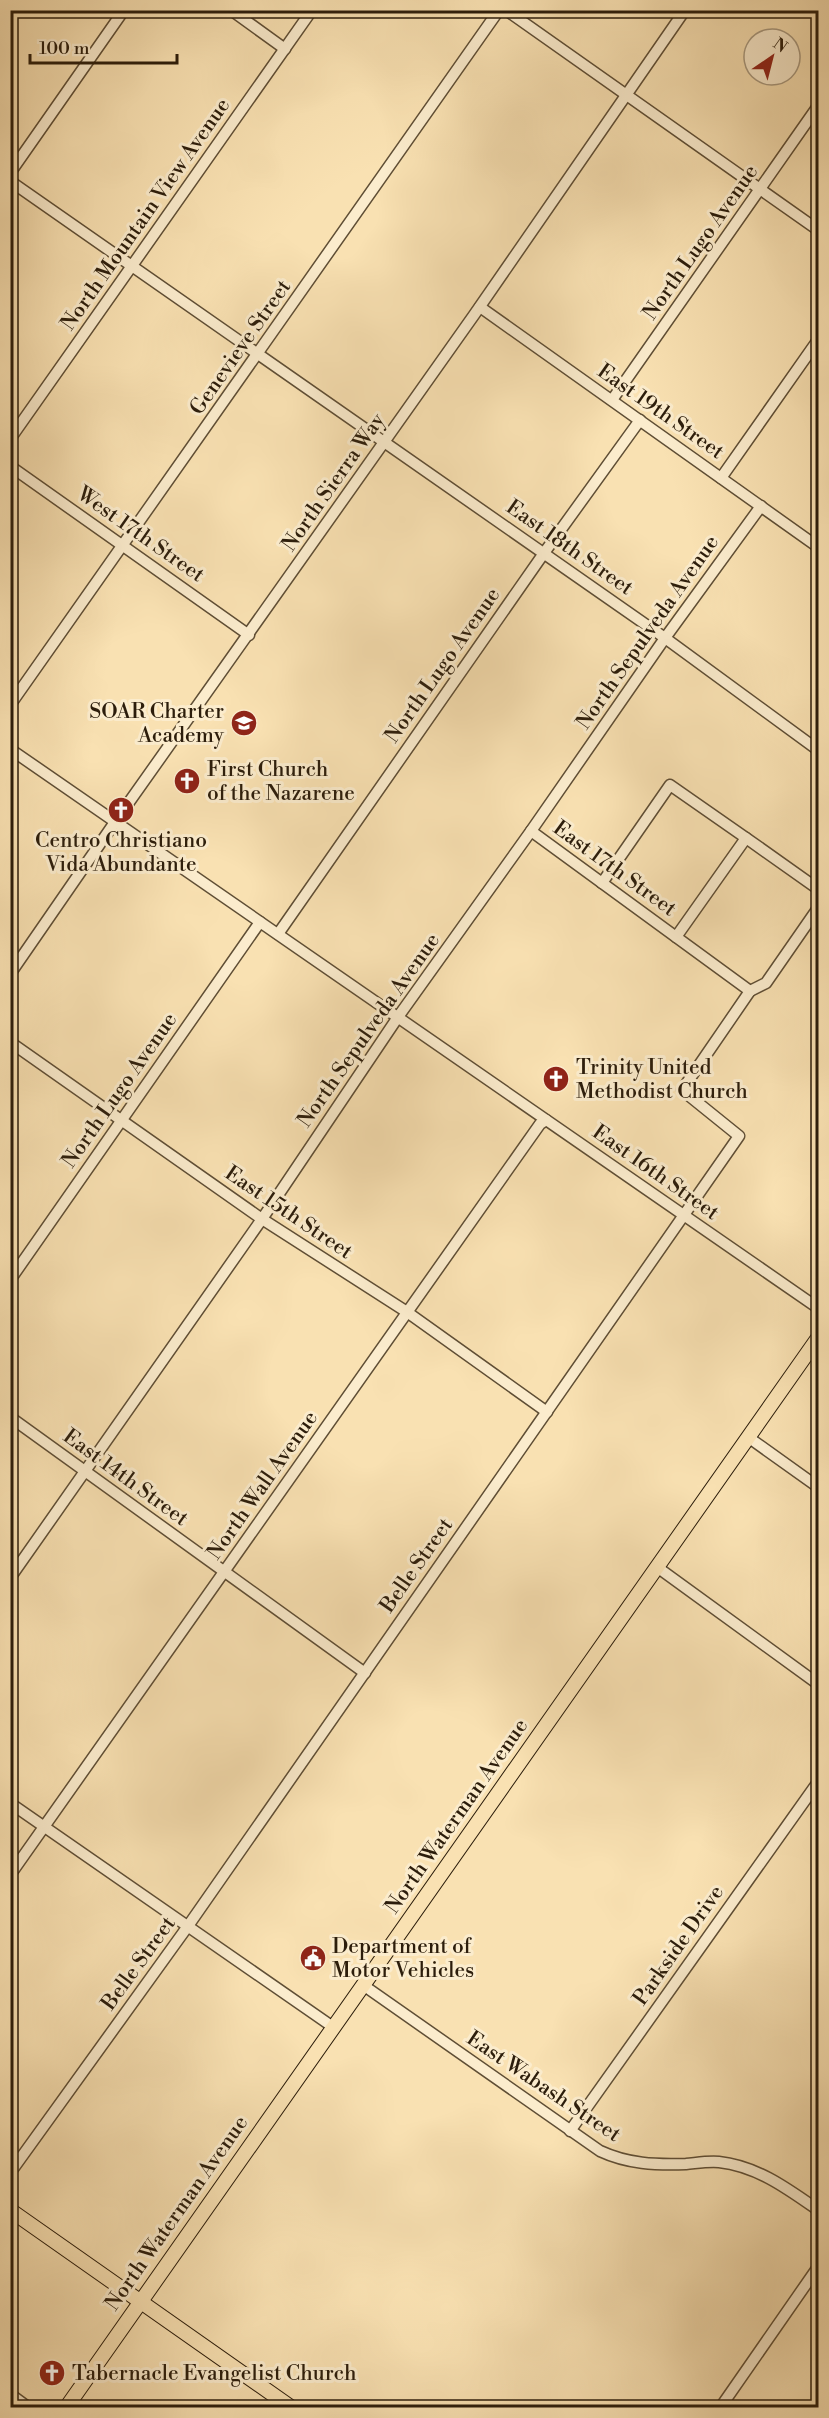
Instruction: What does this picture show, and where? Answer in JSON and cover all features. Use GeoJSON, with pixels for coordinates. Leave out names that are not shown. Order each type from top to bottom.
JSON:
{"type":"FeatureCollection","features":[{"type":"Feature","properties":{"kind":"main road","name":"North Waterman Avenue"},"geometry":{"type":"LineString","coordinates":[[66,2408],[819,1338]]}},
{"type":"Feature","properties":{"kind":"main road"},"geometry":{"type":"LineString","coordinates":[[10,2210],[292,2408]]}},
{"type":"Feature","properties":{"kind":"street"},"geometry":{"type":"LineString","coordinates":[[10,173],[124,10]]}},
{"type":"Feature","properties":{"kind":"street"},"geometry":{"type":"LineString","coordinates":[[231,10],[285,49]]}},
{"type":"Feature","properties":{"kind":"street","name":"North Mountain View Avenue"},"geometry":{"type":"LineString","coordinates":[[10,439],[312,10]]}},
{"type":"Feature","properties":{"kind":"street","name":"Genevieve Street"},"geometry":{"type":"LineString","coordinates":[[10,705],[500,10]]}},
{"type":"Feature","properties":{"kind":"street"},"geometry":{"type":"LineString","coordinates":[[506,10],[819,230]]}},
{"type":"Feature","properties":{"kind":"street","name":"North Sierra Way"},"geometry":{"type":"LineString","coordinates":[[10,974],[480,307],[685,10]]}},
{"type":"Feature","properties":{"kind":"street","name":"North Lugo Avenue"},"geometry":{"type":"LineString","coordinates":[[612,400],[819,106]]}},
{"type":"Feature","properties":{"kind":"street","name":"East 18th Street"},"geometry":{"type":"LineString","coordinates":[[10,180],[665,638],[819,750]]}},
{"type":"Feature","properties":{"kind":"street","name":"East 19th Street"},"geometry":{"type":"LineString","coordinates":[[480,307],[819,547]]}},
{"type":"Feature","properties":{"kind":"street"},"geometry":{"type":"LineString","coordinates":[[722,478],[819,340]]}},
{"type":"Feature","properties":{"kind":"street","name":"North Lugo Avenue"},"geometry":{"type":"LineString","coordinates":[[278,934],[544,553],[640,420]]}},
{"type":"Feature","properties":{"kind":"street","name":"West 17th Street"},"geometry":{"type":"LineString","coordinates":[[10,466],[249,635]]}},
{"type":"Feature","properties":{"kind":"street","name":"North Sepulveda Avenue"},"geometry":{"type":"LineString","coordinates":[[10,1578],[262,1219],[398,1017],[665,638],[761,506]]}},
{"type":"Feature","properties":{"kind":"street","name":"East 16th Street"},"geometry":{"type":"LineString","coordinates":[[10,749],[819,1308]]}},
{"type":"Feature","properties":{"kind":"street"},"geometry":{"type":"LineString","coordinates":[[602,883],[669,785],[819,889]]}},
{"type":"Feature","properties":{"kind":"street","name":"East 17th Street"},"geometry":{"type":"LineString","coordinates":[[531,831],[750,990]]}},
{"type":"Feature","properties":{"kind":"street","name":"East 17th Street"},"geometry":{"type":"LineString","coordinates":[[676,937],[746,838]]}},
{"type":"Feature","properties":{"kind":"street"},"geometry":{"type":"LineString","coordinates":[[750,990],[766,983],[819,908]]}},
{"type":"Feature","properties":{"kind":"street","name":"North Lugo Avenue"},"geometry":{"type":"LineString","coordinates":[[10,1280],[260,922]]}},
{"type":"Feature","properties":{"kind":"street","name":"Belle Street"},"geometry":{"type":"LineString","coordinates":[[10,2173],[188,1926],[739,1136],[682,1090],[750,990]]}},
{"type":"Feature","properties":{"kind":"street","name":"East 15th Street"},"geometry":{"type":"LineString","coordinates":[[10,1042],[262,1219],[407,1312],[547,1412]]}},
{"type":"Feature","properties":{"kind":"street","name":"North Wall Avenue"},"geometry":{"type":"LineString","coordinates":[[10,1875],[540,1124],[546,1120]]}},
{"type":"Feature","properties":{"kind":"street","name":"East 14th Street"},"geometry":{"type":"LineString","coordinates":[[10,1417],[364,1673]]}},
{"type":"Feature","properties":{"kind":"street"},"geometry":{"type":"LineString","coordinates":[[748,1437],[819,1487]]}},
{"type":"Feature","properties":{"kind":"street"},"geometry":{"type":"LineString","coordinates":[[657,1567],[819,1684]]}},
{"type":"Feature","properties":{"kind":"street","name":"Parkside Drive"},"geometry":{"type":"LineString","coordinates":[[570,2131],[819,1782]]}},
{"type":"Feature","properties":{"kind":"street"},"geometry":{"type":"LineString","coordinates":[[10,1803],[333,2027]]}},
{"type":"Feature","properties":{"kind":"street","name":"East Wabash Street"},"geometry":{"type":"LineString","coordinates":[[363,1985],[600,2151],[619,2160],[665,2165],[718,2162],[754,2171],[781,2184],[819,2210]]}},
{"type":"Feature","properties":{"kind":"street"},"geometry":{"type":"LineString","coordinates":[[720,2408],[819,2267]]}},
{"type":"Feature","properties":{"kind":"street"},"geometry":{"type":"LineString","coordinates":[[10,2394],[29,2408]]}},
{"type":"Feature","properties":{"kind":"place","name":"SOAR Charter Academy"},"geometry":{"type":"Point","coordinates":[244,723]}},
{"type":"Feature","properties":{"kind":"place","name":"First Church of the Nazarene"},"geometry":{"type":"Point","coordinates":[187,781]}},
{"type":"Feature","properties":{"kind":"place","name":"Centro Christiano Vida Abundante"},"geometry":{"type":"Point","coordinates":[121,810]}},
{"type":"Feature","properties":{"kind":"place","name":"Trinity United Methodist Church"},"geometry":{"type":"Point","coordinates":[556,1079]}},
{"type":"Feature","properties":{"kind":"place","name":"Department of Motor Vehicles"},"geometry":{"type":"Point","coordinates":[313,1958]}},
{"type":"Feature","properties":{"kind":"place","name":"Tabernacle Evangelist Church"},"geometry":{"type":"Point","coordinates":[52,2373]}}]}
